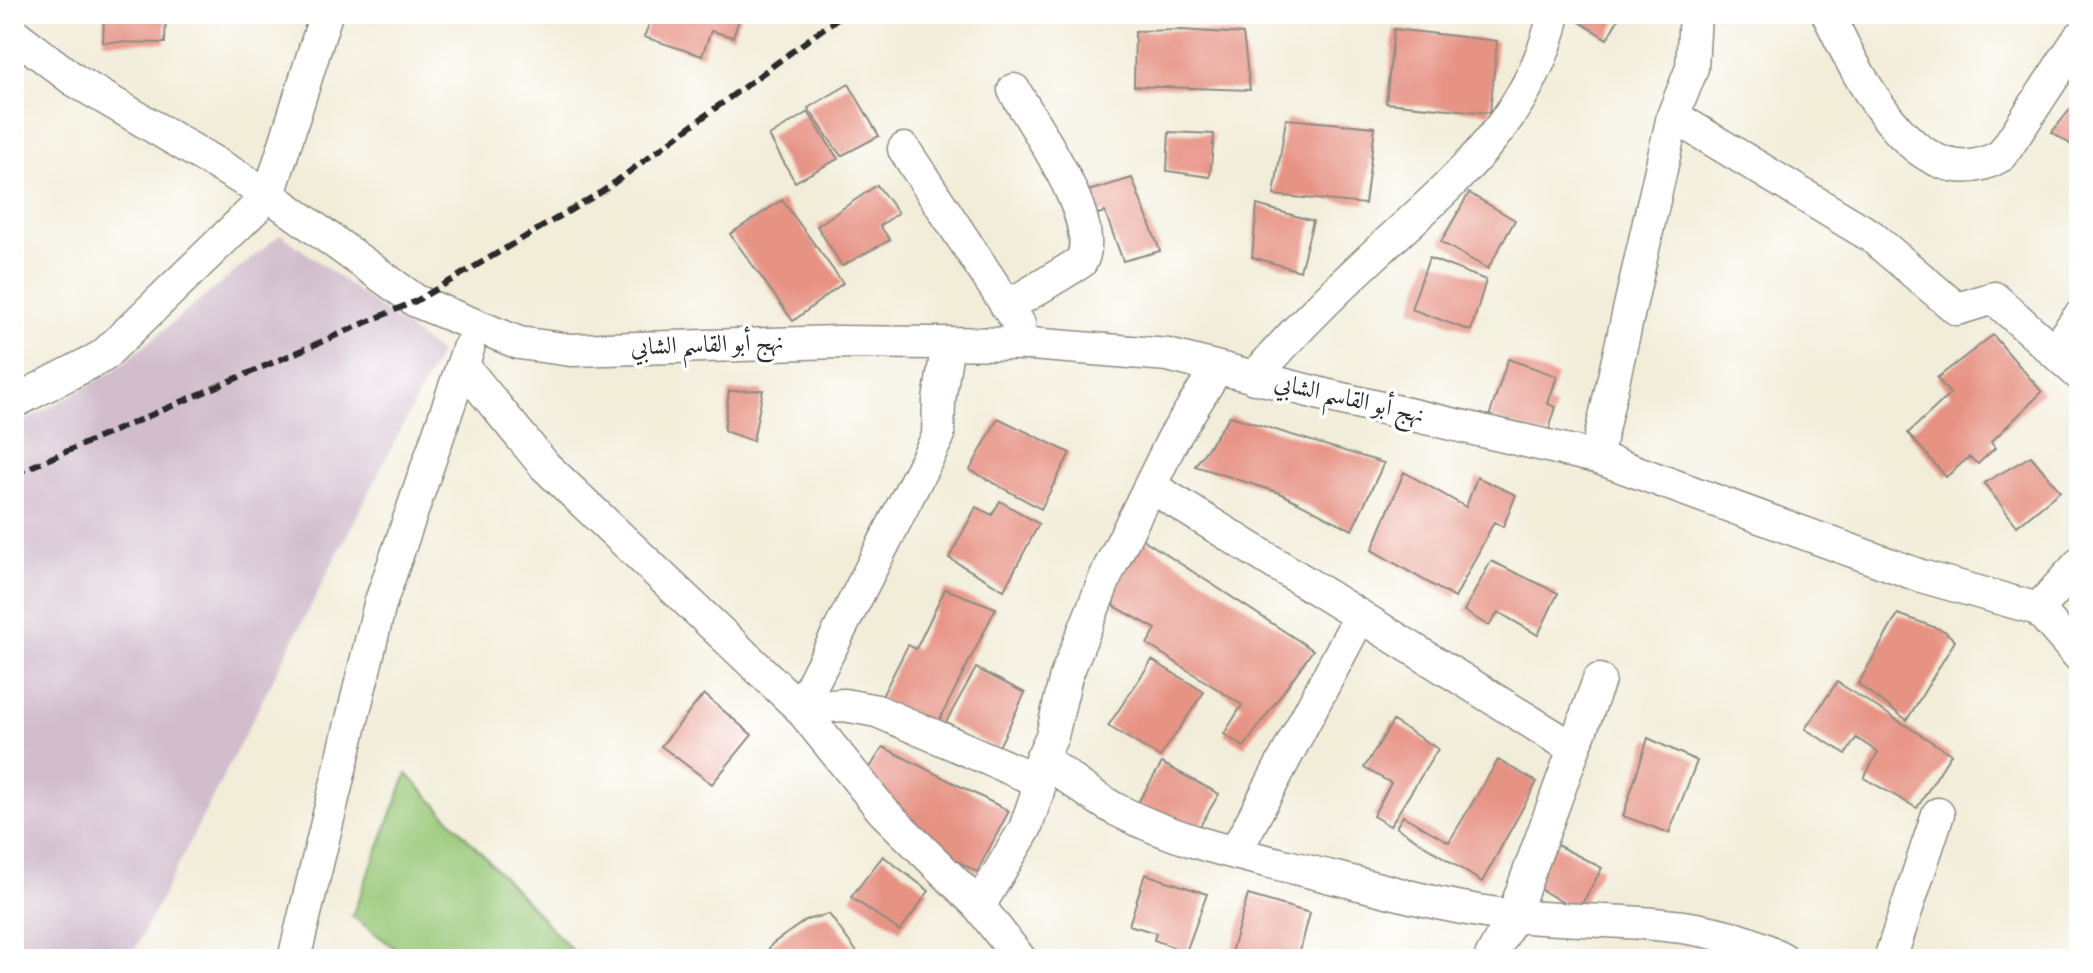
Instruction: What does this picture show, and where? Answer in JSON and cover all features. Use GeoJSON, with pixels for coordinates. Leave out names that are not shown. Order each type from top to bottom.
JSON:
{"type":"FeatureCollection","features":[{"type":"Feature","properties":{"kind":"street"},"geometry":{"type":"LineString","coordinates":[[14,402],[103,356],[269,195],[326,14]]}},
{"type":"Feature","properties":{"kind":"street"},"geometry":{"type":"LineString","coordinates":[[1254,378],[1295,330],[1469,168],[1512,115],[1547,44],[1554,14]]}},
{"type":"Feature","properties":{"kind":"street"},"geometry":{"type":"LineString","coordinates":[[1596,457],[1673,116],[1692,68],[1695,14]]}},
{"type":"Feature","properties":{"kind":"street"},"geometry":{"type":"LineString","coordinates":[[1828,14],[1873,101],[1938,164],[1952,168],[1989,164],[2002,155],[2079,38]]}},
{"type":"Feature","properties":{"kind":"street","name":"نهج أبو القاسم الشابي"},"geometry":{"type":"LineString","coordinates":[[14,34],[74,80],[269,195],[416,301],[519,343],[571,350],[1031,344],[1168,355],[1254,378],[1596,457],[1921,576],[2038,609]]}},
{"type":"Feature","properties":{"kind":"street"},"geometry":{"type":"LineString","coordinates":[[1007,307],[1081,262],[1087,240],[1078,205],[1014,90]]}},
{"type":"Feature","properties":{"kind":"street"},"geometry":{"type":"LineString","coordinates":[[1673,116],[1871,236],[1957,309],[1994,298],[2055,349],[2079,374]]}},
{"type":"Feature","properties":{"kind":"street"},"geometry":{"type":"LineString","coordinates":[[904,149],[1031,344]]}},
{"type":"Feature","properties":{"kind":"street"},"geometry":{"type":"LineString","coordinates":[[2055,349],[2079,317]]}},
{"type":"Feature","properties":{"kind":"street"},"geometry":{"type":"LineString","coordinates":[[294,959],[380,604],[475,327]]}},
{"type":"Feature","properties":{"kind":"street"},"geometry":{"type":"LineString","coordinates":[[800,708],[938,437],[939,401],[948,343]]}},
{"type":"Feature","properties":{"kind":"street"},"geometry":{"type":"LineString","coordinates":[[463,366],[545,466],[800,708],[883,811],[979,906],[1020,959]]}},
{"type":"Feature","properties":{"kind":"street"},"geometry":{"type":"LineString","coordinates":[[979,906],[1025,829],[1038,791],[1037,768],[1052,736],[1071,663],[1108,571],[1173,439],[1217,368]]}},
{"type":"Feature","properties":{"kind":"street"},"geometry":{"type":"LineString","coordinates":[[1150,486],[1573,748]]}},
{"type":"Feature","properties":{"kind":"street"},"geometry":{"type":"LineString","coordinates":[[2079,564],[2038,609],[2079,656]]}},
{"type":"Feature","properties":{"kind":"street"},"geometry":{"type":"LineString","coordinates":[[1235,853],[1360,616]]}},
{"type":"Feature","properties":{"kind":"street"},"geometry":{"type":"LineString","coordinates":[[1490,959],[1513,916],[1599,680]]}},
{"type":"Feature","properties":{"kind":"street"},"geometry":{"type":"LineString","coordinates":[[800,708],[844,705],[877,711],[1037,768],[1115,809],[1186,841],[1513,916],[1637,922],[1692,929],[1768,951],[1783,959]]}},
{"type":"Feature","properties":{"kind":"street"},"geometry":{"type":"LineString","coordinates":[[1890,959],[1938,814]]}},
{"type":"Feature","properties":{"kind":"shaded area"},"geometry":{"type":"Polygon","coordinates":[[[281,234],[440,353],[130,959],[14,959],[14,427],[114,371],[281,234]]]}},
{"type":"Feature","properties":{"kind":"green space"},"geometry":{"type":"Polygon","coordinates":[[[407,774],[580,959],[409,959],[352,916],[407,774]]]}},
{"type":"Feature","properties":{"kind":"building"},"geometry":{"type":"Polygon","coordinates":[[[104,14],[166,14],[165,43],[103,42],[104,14]]]}},
{"type":"Feature","properties":{"kind":"building"},"geometry":{"type":"Polygon","coordinates":[[[653,14],[741,14],[733,37],[711,31],[702,56],[644,37],[653,14]]]}},
{"type":"Feature","properties":{"kind":"building"},"geometry":{"type":"Polygon","coordinates":[[[1567,14],[1621,14],[1607,39],[1567,14]]]}},
{"type":"Feature","properties":{"kind":"building"},"geometry":{"type":"Polygon","coordinates":[[[1394,29],[1497,41],[1490,113],[1386,103],[1394,29]]]}},
{"type":"Feature","properties":{"kind":"building"},"geometry":{"type":"Polygon","coordinates":[[[1135,31],[1243,34],[1250,90],[1134,86],[1135,31]]]}},
{"type":"Feature","properties":{"kind":"building"},"geometry":{"type":"Polygon","coordinates":[[[849,84],[879,136],[841,156],[808,108],[849,84]]]}},
{"type":"Feature","properties":{"kind":"building"},"geometry":{"type":"Polygon","coordinates":[[[2079,98],[2079,150],[2052,132],[2079,98]]]}},
{"type":"Feature","properties":{"kind":"building"},"geometry":{"type":"Polygon","coordinates":[[[808,112],[838,159],[795,182],[769,136],[808,112]]]}},
{"type":"Feature","properties":{"kind":"building"},"geometry":{"type":"Polygon","coordinates":[[[1286,119],[1375,127],[1365,204],[1274,195],[1286,119]]]}},
{"type":"Feature","properties":{"kind":"building"},"geometry":{"type":"Polygon","coordinates":[[[1169,132],[1214,134],[1210,177],[1167,171],[1169,132]]]}},
{"type":"Feature","properties":{"kind":"building"},"geometry":{"type":"Polygon","coordinates":[[[1132,178],[1160,251],[1123,261],[1105,212],[1094,215],[1085,192],[1132,178]]]}},
{"type":"Feature","properties":{"kind":"building"},"geometry":{"type":"Polygon","coordinates":[[[877,185],[898,213],[880,226],[890,240],[842,266],[817,226],[877,185]]]}},
{"type":"Feature","properties":{"kind":"building"},"geometry":{"type":"Polygon","coordinates":[[[1469,193],[1515,220],[1488,269],[1441,242],[1469,193]]]}},
{"type":"Feature","properties":{"kind":"building"},"geometry":{"type":"Polygon","coordinates":[[[782,200],[843,283],[793,321],[730,234],[782,200]]]}},
{"type":"Feature","properties":{"kind":"building"},"geometry":{"type":"Polygon","coordinates":[[[1257,205],[1313,221],[1300,271],[1252,257],[1257,205]]]}},
{"type":"Feature","properties":{"kind":"building"},"geometry":{"type":"Polygon","coordinates":[[[1429,258],[1486,280],[1471,331],[1411,309],[1429,258]]]}},
{"type":"Feature","properties":{"kind":"building"},"geometry":{"type":"Polygon","coordinates":[[[1993,335],[2042,392],[1991,442],[1995,448],[1978,464],[1969,457],[1946,477],[1908,433],[1950,394],[1937,378],[1993,335]]]}},
{"type":"Feature","properties":{"kind":"building"},"geometry":{"type":"Polygon","coordinates":[[[1508,359],[1557,376],[1548,404],[1556,407],[1547,436],[1489,417],[1508,359]]]}},
{"type":"Feature","properties":{"kind":"building"},"geometry":{"type":"Polygon","coordinates":[[[763,390],[753,441],[724,431],[729,391],[763,390]]]}},
{"type":"Feature","properties":{"kind":"building"},"geometry":{"type":"Polygon","coordinates":[[[1230,416],[1384,463],[1352,530],[1280,493],[1195,466],[1230,416]]]}},
{"type":"Feature","properties":{"kind":"building"},"geometry":{"type":"Polygon","coordinates":[[[998,418],[1070,453],[1041,509],[970,470],[998,418]]]}},
{"type":"Feature","properties":{"kind":"building"},"geometry":{"type":"Polygon","coordinates":[[[2031,456],[2060,491],[2017,526],[1984,483],[2031,456]]]}},
{"type":"Feature","properties":{"kind":"building"},"geometry":{"type":"Polygon","coordinates":[[[1404,472],[1466,507],[1477,477],[1516,495],[1503,527],[1494,522],[1455,598],[1372,550],[1404,472]]]}},
{"type":"Feature","properties":{"kind":"building"},"geometry":{"type":"Polygon","coordinates":[[[1000,501],[1039,524],[1004,590],[949,558],[976,507],[992,515],[1000,501]]]}},
{"type":"Feature","properties":{"kind":"building"},"geometry":{"type":"Polygon","coordinates":[[[1141,538],[1313,650],[1244,747],[1224,734],[1242,705],[1147,644],[1156,629],[1114,606],[1113,593],[1141,538]]]}},
{"type":"Feature","properties":{"kind":"building"},"geometry":{"type":"Polygon","coordinates":[[[1491,561],[1558,593],[1538,635],[1498,612],[1489,626],[1464,611],[1491,561]]]}},
{"type":"Feature","properties":{"kind":"building"},"geometry":{"type":"Polygon","coordinates":[[[945,589],[996,608],[935,729],[880,700],[908,645],[916,649],[945,589]]]}},
{"type":"Feature","properties":{"kind":"building"},"geometry":{"type":"Polygon","coordinates":[[[1898,614],[1945,631],[1955,641],[1907,720],[1858,684],[1898,614]]]}},
{"type":"Feature","properties":{"kind":"building"},"geometry":{"type":"Polygon","coordinates":[[[1152,660],[1204,692],[1160,757],[1108,726],[1152,660]]]}},
{"type":"Feature","properties":{"kind":"building"},"geometry":{"type":"Polygon","coordinates":[[[976,668],[1025,693],[998,749],[946,722],[976,668]]]}},
{"type":"Feature","properties":{"kind":"building"},"geometry":{"type":"Polygon","coordinates":[[[1837,682],[1951,754],[1917,808],[1864,778],[1878,752],[1856,738],[1846,754],[1805,729],[1837,682]]]}},
{"type":"Feature","properties":{"kind":"building"},"geometry":{"type":"Polygon","coordinates":[[[704,694],[752,735],[712,784],[661,746],[704,694]]]}},
{"type":"Feature","properties":{"kind":"building"},"geometry":{"type":"Polygon","coordinates":[[[1393,721],[1438,749],[1390,826],[1373,816],[1391,783],[1364,768],[1393,721]]]}},
{"type":"Feature","properties":{"kind":"building"},"geometry":{"type":"Polygon","coordinates":[[[1648,738],[1697,761],[1669,833],[1623,816],[1648,738]]]}},
{"type":"Feature","properties":{"kind":"building"},"geometry":{"type":"Polygon","coordinates":[[[883,747],[1009,811],[977,872],[913,837],[862,780],[883,747]]]}},
{"type":"Feature","properties":{"kind":"building"},"geometry":{"type":"Polygon","coordinates":[[[1498,760],[1537,782],[1482,882],[1396,827],[1403,816],[1449,842],[1498,760]]]}},
{"type":"Feature","properties":{"kind":"building"},"geometry":{"type":"Polygon","coordinates":[[[1162,763],[1219,794],[1194,836],[1137,804],[1162,763]]]}},
{"type":"Feature","properties":{"kind":"building"},"geometry":{"type":"Polygon","coordinates":[[[1553,843],[1602,868],[1578,911],[1535,886],[1553,843]]]}},
{"type":"Feature","properties":{"kind":"building"},"geometry":{"type":"Polygon","coordinates":[[[883,856],[929,891],[900,931],[851,897],[883,856]]]}},
{"type":"Feature","properties":{"kind":"building"},"geometry":{"type":"Polygon","coordinates":[[[1145,874],[1207,894],[1186,952],[1154,940],[1156,933],[1129,925],[1145,874]]]}},
{"type":"Feature","properties":{"kind":"building"},"geometry":{"type":"Polygon","coordinates":[[[1248,895],[1310,913],[1298,959],[1229,959],[1248,895]]]}},
{"type":"Feature","properties":{"kind":"building"},"geometry":{"type":"Polygon","coordinates":[[[829,914],[862,959],[771,959],[766,953],[772,944],[806,920],[829,914]]]}},
{"type":"Feature","properties":{"kind":"railway"},"geometry":{"type":"LineString","coordinates":[[14,474],[416,301],[603,191],[843,14]]}}]}
